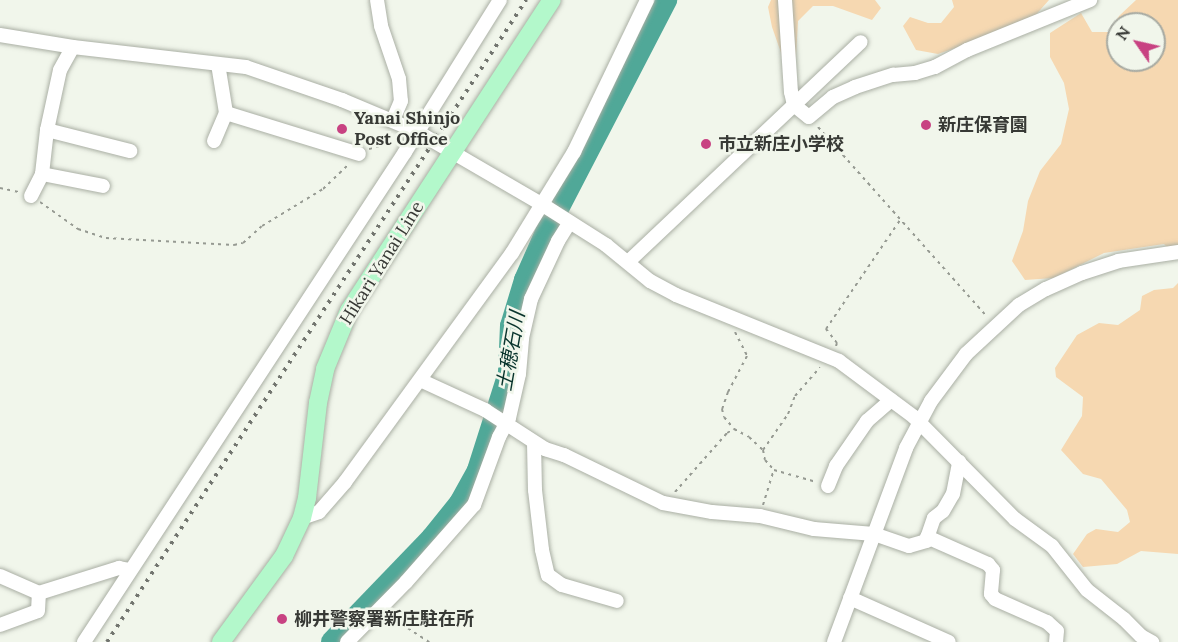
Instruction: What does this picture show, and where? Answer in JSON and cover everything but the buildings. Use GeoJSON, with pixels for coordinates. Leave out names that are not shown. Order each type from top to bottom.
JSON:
{"type":"FeatureCollection","features":[{"type":"Feature","properties":{"kind":"main road","name":"Hikari Yanai Line"},"geometry":{"type":"LineString","coordinates":[[222,642],[284,556],[302,518],[308,498],[318,404],[334,343],[366,282],[552,0]]}},
{"type":"Feature","properties":{"kind":"street"},"geometry":{"type":"LineString","coordinates":[[377,0],[381,26],[399,79],[401,101],[393,120]]}},
{"type":"Feature","properties":{"kind":"street"},"geometry":{"type":"LineString","coordinates":[[84,642],[414,137],[500,0]]}},
{"type":"Feature","properties":{"kind":"street"},"geometry":{"type":"LineString","coordinates":[[302,518],[319,512],[345,482],[545,206],[574,152],[647,0]]}},
{"type":"Feature","properties":{"kind":"street"},"geometry":{"type":"LineString","coordinates":[[785,0],[794,105],[809,117],[832,97],[855,87],[893,75],[915,73],[935,67],[967,50],[1090,0]]}},
{"type":"Feature","properties":{"kind":"street"},"geometry":{"type":"LineString","coordinates":[[0,35],[264,72],[393,120],[414,137],[452,154],[545,206],[628,262],[650,281],[676,295],[831,357],[919,422],[1015,519],[1052,546],[1087,590],[1124,619],[1141,636],[1152,642]]}},
{"type":"Feature","properties":{"kind":"street"},"geometry":{"type":"LineString","coordinates":[[628,262],[861,42]]}},
{"type":"Feature","properties":{"kind":"street"},"geometry":{"type":"LineString","coordinates":[[31,196],[42,174],[47,130],[60,70],[74,47]]}},
{"type":"Feature","properties":{"kind":"street"},"geometry":{"type":"LineString","coordinates":[[214,141],[226,113],[218,64]]}},
{"type":"Feature","properties":{"kind":"street"},"geometry":{"type":"LineString","coordinates":[[226,113],[358,154]]}},
{"type":"Feature","properties":{"kind":"street"},"geometry":{"type":"LineString","coordinates":[[47,130],[130,151]]}},
{"type":"Feature","properties":{"kind":"street"},"geometry":{"type":"LineString","coordinates":[[42,174],[104,186]]}},
{"type":"Feature","properties":{"kind":"street"},"geometry":{"type":"LineString","coordinates":[[346,642],[466,516],[484,484],[506,422],[519,374],[522,338],[531,299],[567,220]]}},
{"type":"Feature","properties":{"kind":"street"},"geometry":{"type":"LineString","coordinates":[[834,642],[906,448],[919,422],[946,380],[994,327],[1019,305],[1082,273],[1118,261],[1178,252]]}},
{"type":"Feature","properties":{"kind":"street"},"geometry":{"type":"LineString","coordinates":[[420,380],[484,410],[534,442],[564,454],[630,489],[669,504],[712,512],[760,516],[814,529],[874,534],[909,546],[926,541],[934,518],[943,511],[953,494],[959,462]]}},
{"type":"Feature","properties":{"kind":"street"},"geometry":{"type":"LineString","coordinates":[[828,486],[836,466],[867,421],[891,400]]}},
{"type":"Feature","properties":{"kind":"street"},"geometry":{"type":"LineString","coordinates":[[534,442],[535,490],[543,558],[548,575],[562,585],[617,601]]}},
{"type":"Feature","properties":{"kind":"street"},"geometry":{"type":"LineString","coordinates":[[927,537],[988,564],[993,570],[991,594],[995,599],[1047,622],[1057,631],[1056,642]]}},
{"type":"Feature","properties":{"kind":"street"},"geometry":{"type":"LineString","coordinates":[[0,576],[39,593],[119,568],[129,570]]}},
{"type":"Feature","properties":{"kind":"street"},"geometry":{"type":"LineString","coordinates":[[0,625],[38,611],[39,593]]}},
{"type":"Feature","properties":{"kind":"street"},"geometry":{"type":"LineString","coordinates":[[850,598],[949,642]]}},
{"type":"Feature","properties":{"kind":"path"},"geometry":{"type":"LineString","coordinates":[[809,117],[947,275],[982,310],[994,327]]}},
{"type":"Feature","properties":{"kind":"path"},"geometry":{"type":"LineString","coordinates":[[0,188],[31,196],[78,229],[106,238],[234,245],[243,243],[262,226],[323,189],[358,154],[414,137]]}},
{"type":"Feature","properties":{"kind":"path"},"geometry":{"type":"LineString","coordinates":[[763,450],[788,414],[795,396],[805,381],[831,357],[837,343],[826,329],[900,220]]}},
{"type":"Feature","properties":{"kind":"path"},"geometry":{"type":"LineString","coordinates":[[738,320],[735,333],[747,356],[722,409],[734,429],[749,437],[763,450],[765,460],[774,470],[828,486]]}},
{"type":"Feature","properties":{"kind":"path"},"geometry":{"type":"LineString","coordinates":[[669,504],[685,478],[727,433],[734,429]]}},
{"type":"Feature","properties":{"kind":"path"},"geometry":{"type":"LineString","coordinates":[[760,516],[774,470]]}},
{"type":"Feature","properties":{"kind":"path"},"geometry":{"type":"LineString","coordinates":[[380,608],[429,642]]}},
{"type":"Feature","properties":{"kind":"shaded area"},"geometry":{"type":"Polygon","coordinates":[[[771,0],[875,0],[881,8],[872,20],[833,6],[813,6],[798,21],[796,57],[786,67],[772,27],[768,7],[771,0]]]}},
{"type":"Feature","properties":{"kind":"shaded area"},"geometry":{"type":"Polygon","coordinates":[[[952,0],[1049,0],[1033,18],[993,35],[938,54],[916,50],[903,26],[910,17],[928,23],[941,23],[954,7],[952,0]]]}},
{"type":"Feature","properties":{"kind":"shaded area"},"geometry":{"type":"Polygon","coordinates":[[[1136,0],[1178,0],[1178,258],[1164,244],[1104,253],[1054,278],[1025,280],[1012,261],[1023,231],[1028,201],[1040,171],[1061,144],[1069,109],[1064,83],[1050,57],[1050,33],[1081,13],[1092,32],[1106,32],[1106,72],[1166,72],[1166,12],[1123,12],[1136,0]]]}},
{"type":"Feature","properties":{"kind":"shaded area"},"geometry":{"type":"Polygon","coordinates":[[[1178,283],[1178,554],[1141,551],[1117,564],[1083,567],[1073,554],[1087,534],[1096,529],[1118,532],[1130,522],[1127,510],[1101,479],[1083,474],[1061,450],[1082,416],[1083,397],[1056,377],[1055,368],[1077,335],[1099,323],[1118,325],[1140,310],[1142,296],[1154,290],[1173,288],[1178,283]]]}},
{"type":"Feature","properties":{"kind":"waterway","name":"土穂石川"},"geometry":{"type":"LineString","coordinates":[[332,642],[432,538],[460,503],[478,470],[509,373],[511,326],[525,280],[547,230],[666,0]]}},
{"type":"Feature","properties":{"kind":"railway"},"geometry":{"type":"LineString","coordinates":[[107,642],[526,0]]}},
{"type":"Feature","properties":{"kind":"place","name":"新庄保育園"},"geometry":{"type":"Point","coordinates":[926,125]}},
{"type":"Feature","properties":{"kind":"place","name":"Yanai Shinjo Post Office"},"geometry":{"type":"Point","coordinates":[342,129]}},
{"type":"Feature","properties":{"kind":"place","name":"市立新庄小学校"},"geometry":{"type":"Point","coordinates":[706,144]}},
{"type":"Feature","properties":{"kind":"place","name":"柳井警察署新庄駐在所"},"geometry":{"type":"Point","coordinates":[282,619]}}]}
